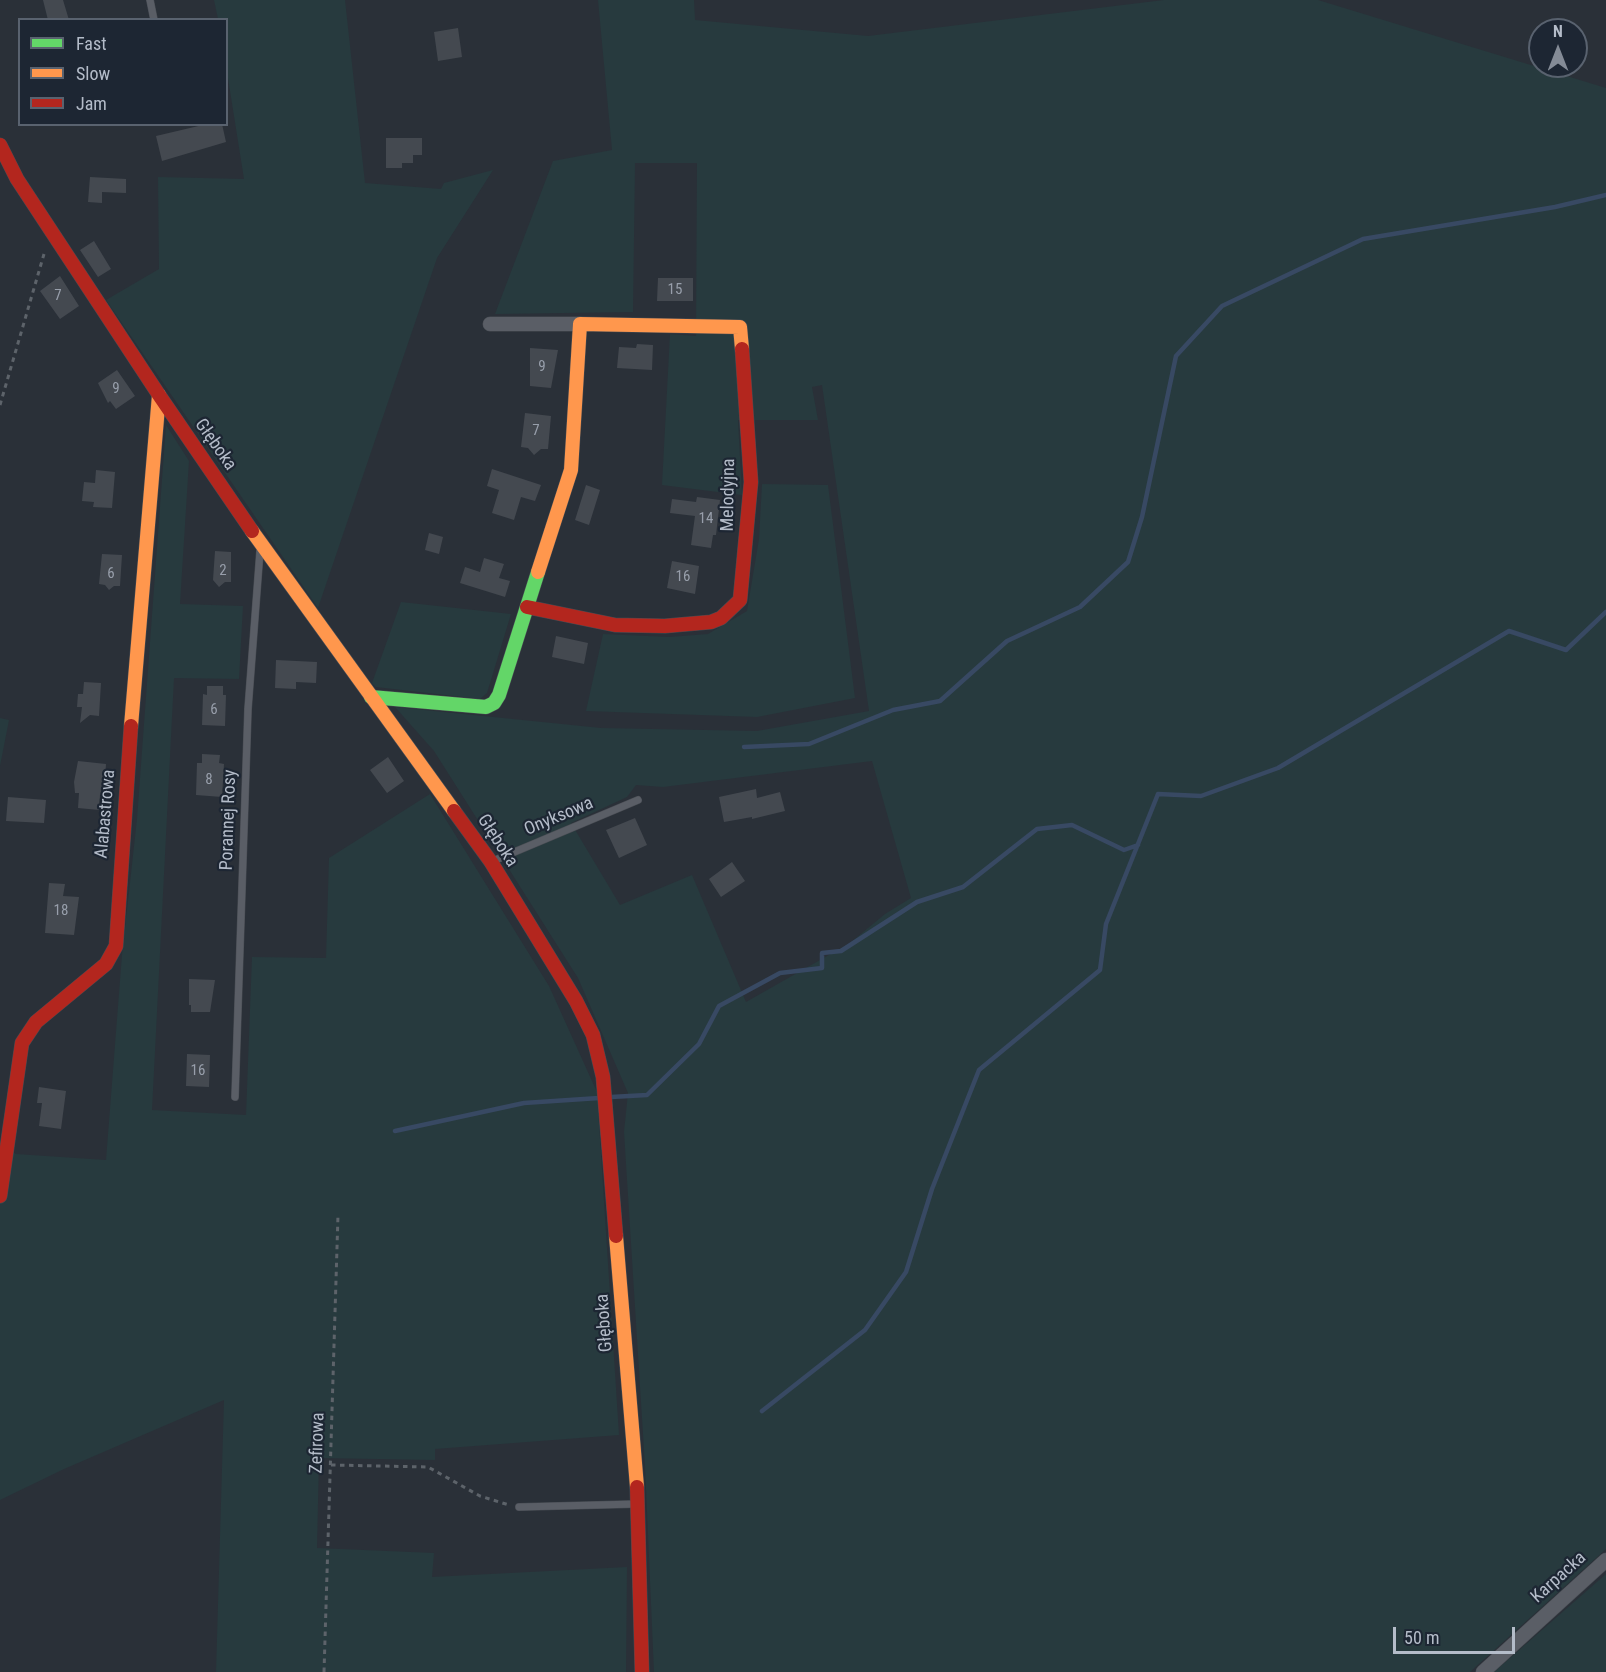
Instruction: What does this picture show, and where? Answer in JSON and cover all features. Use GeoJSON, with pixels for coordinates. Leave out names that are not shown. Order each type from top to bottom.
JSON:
{"type":"FeatureCollection","features":[{"type":"Feature","properties":{"kind":"street","name":"Głęboka"},"geometry":{"type":"LineString","coordinates":[[0,145],[17,179],[159,395],[261,543],[491,862],[576,1001],[593,1035],[603,1077],[638,1504],[642,1672]]}},
{"type":"Feature","properties":{"kind":"street","name":"Melodyjna"},"geometry":{"type":"LineString","coordinates":[[490,324],[740,327],[751,482],[740,600],[721,618],[711,622],[665,626],[615,625],[527,607]]}},
{"type":"Feature","properties":{"kind":"street"},"geometry":{"type":"LineString","coordinates":[[371,697],[486,707],[494,703],[499,695],[571,470],[580,324]]}},
{"type":"Feature","properties":{"kind":"street","name":"Alabastrowa"},"geometry":{"type":"LineString","coordinates":[[0,1196],[22,1043],[36,1022],[106,964],[116,946],[120,861],[159,395]]}},
{"type":"Feature","properties":{"kind":"street","name":"Karpacka"},"geometry":{"type":"LineString","coordinates":[[1482,1672],[1606,1560]]}},
{"type":"Feature","properties":{"kind":"lane"},"geometry":{"type":"LineString","coordinates":[[150,0],[154,18]]}},
{"type":"Feature","properties":{"kind":"lane","name":"Porannej Rosy"},"geometry":{"type":"LineString","coordinates":[[235,1097],[248,709],[261,543]]}},
{"type":"Feature","properties":{"kind":"lane","name":"Onyksowa"},"geometry":{"type":"LineString","coordinates":[[491,862],[638,800]]}},
{"type":"Feature","properties":{"kind":"lane"},"geometry":{"type":"LineString","coordinates":[[519,1508],[638,1504]]}},
{"type":"Feature","properties":{"kind":"path"},"geometry":{"type":"LineString","coordinates":[[0,405],[52,232]]}},
{"type":"Feature","properties":{"kind":"path","name":"Zefirowa"},"geometry":{"type":"LineString","coordinates":[[324,1672],[338,1215]]}},
{"type":"Feature","properties":{"kind":"path"},"geometry":{"type":"LineString","coordinates":[[331,1465],[428,1467],[480,1496],[519,1508]]}},
{"type":"Feature","properties":{"kind":"green space"},"geometry":{"type":"Polygon","coordinates":[[[214,0],[345,0],[365,183],[441,189],[444,183],[493,170],[437,258],[318,608],[106,300],[159,269],[158,177],[244,179],[228,78],[228,18],[218,18],[214,0]]]}},
{"type":"Feature","properties":{"kind":"green space"},"geometry":{"type":"Polygon","coordinates":[[[598,0],[694,0],[695,20],[868,36],[1164,0],[1318,0],[1528,64],[1528,78],[1573,78],[1606,88],[1606,1549],[1470,1672],[654,1672],[645,1466],[624,1132],[628,1093],[578,978],[434,751],[395,707],[601,728],[757,731],[869,711],[822,385],[812,387],[818,420],[738,420],[742,495],[662,485],[670,334],[696,336],[697,163],[635,163],[633,312],[495,314],[553,161],[612,150],[598,0]],[[872,761],[663,787],[636,785],[627,797],[571,823],[620,905],[692,875],[746,1002],[850,943],[885,914],[911,898],[872,761]]]}},
{"type":"Feature","properties":{"kind":"green space"},"geometry":{"type":"Polygon","coordinates":[[[166,425],[189,461],[180,604],[243,606],[239,679],[174,678],[152,1110],[246,1115],[252,957],[326,958],[329,858],[430,794],[549,986],[597,1092],[619,1435],[435,1449],[435,1460],[319,1458],[317,1548],[434,1553],[432,1577],[627,1567],[626,1672],[216,1672],[224,1400],[64,1469],[0,1500],[0,1144],[16,1154],[106,1160],[122,955],[137,819],[166,425]]]}},
{"type":"Feature","properties":{"kind":"green space"},"geometry":{"type":"Polygon","coordinates":[[[762,484],[828,485],[855,698],[757,717],[586,711],[603,634],[669,637],[708,634],[747,611],[759,539],[762,484]]]}},
{"type":"Feature","properties":{"kind":"green space"},"geometry":{"type":"Polygon","coordinates":[[[401,602],[511,614],[487,693],[480,699],[376,687],[372,683],[401,602]]]}},
{"type":"Feature","properties":{"kind":"green space"},"geometry":{"type":"Polygon","coordinates":[[[0,718],[9,720],[0,766],[0,718]]]}},
{"type":"Feature","properties":{"kind":"green space"},"geometry":{"type":"Polygon","coordinates":[[[1606,1574],[1606,1672],[1494,1672],[1606,1574]]]}},
{"type":"Feature","properties":{"kind":"building"},"geometry":{"type":"Polygon","coordinates":[[[43,0],[63,0],[68,18],[48,18],[43,0]]]}},
{"type":"Feature","properties":{"kind":"building"},"geometry":{"type":"Polygon","coordinates":[[[458,28],[462,57],[438,61],[434,32],[458,28]]]}},
{"type":"Feature","properties":{"kind":"building"},"geometry":{"type":"Polygon","coordinates":[[[198,126],[222,126],[226,142],[162,161],[156,136],[198,126]]]}},
{"type":"Feature","properties":{"kind":"building"},"geometry":{"type":"Polygon","coordinates":[[[386,138],[422,138],[422,155],[413,155],[413,163],[402,163],[402,168],[386,168],[386,138]]]}},
{"type":"Feature","properties":{"kind":"building"},"geometry":{"type":"Polygon","coordinates":[[[90,177],[126,179],[126,193],[102,192],[102,203],[88,202],[90,177]]]}},
{"type":"Feature","properties":{"kind":"building"},"geometry":{"type":"Polygon","coordinates":[[[94,241],[111,269],[98,277],[80,250],[94,241]]]}},
{"type":"Feature","properties":{"kind":"building"},"geometry":{"type":"Polygon","coordinates":[[[60,276],[79,306],[60,319],[40,291],[60,276]]]}},
{"type":"Feature","properties":{"kind":"building"},"geometry":{"type":"Polygon","coordinates":[[[658,278],[693,278],[693,301],[657,301],[658,278]]]}},
{"type":"Feature","properties":{"kind":"building"},"geometry":{"type":"Polygon","coordinates":[[[637,344],[653,345],[652,370],[617,368],[619,347],[636,348],[637,344]]]}},
{"type":"Feature","properties":{"kind":"building"},"geometry":{"type":"Polygon","coordinates":[[[530,348],[558,350],[551,388],[530,386],[530,348]]]}},
{"type":"Feature","properties":{"kind":"building"},"geometry":{"type":"Polygon","coordinates":[[[117,370],[135,396],[116,409],[110,401],[108,403],[98,383],[117,370]]]}},
{"type":"Feature","properties":{"kind":"building"},"geometry":{"type":"Polygon","coordinates":[[[525,413],[551,416],[548,449],[541,449],[534,455],[528,448],[521,447],[525,413]]]}},
{"type":"Feature","properties":{"kind":"building"},"geometry":{"type":"Polygon","coordinates":[[[492,469],[541,485],[535,501],[521,497],[514,520],[492,513],[499,490],[487,486],[492,469]]]}},
{"type":"Feature","properties":{"kind":"building"},"geometry":{"type":"Polygon","coordinates":[[[96,470],[115,472],[112,508],[93,507],[94,502],[82,501],[84,482],[95,483],[96,470]]]}},
{"type":"Feature","properties":{"kind":"building"},"geometry":{"type":"Polygon","coordinates":[[[586,485],[600,490],[589,525],[575,520],[586,485]]]}},
{"type":"Feature","properties":{"kind":"building"},"geometry":{"type":"Polygon","coordinates":[[[697,497],[720,500],[716,535],[713,535],[711,548],[691,545],[695,516],[670,513],[672,499],[696,502],[697,497]]]}},
{"type":"Feature","properties":{"kind":"building"},"geometry":{"type":"Polygon","coordinates":[[[429,533],[443,537],[439,554],[425,550],[429,533]]]}},
{"type":"Feature","properties":{"kind":"building"},"geometry":{"type":"Polygon","coordinates":[[[215,551],[231,552],[231,582],[225,582],[219,587],[213,580],[215,551]]]}},
{"type":"Feature","properties":{"kind":"building"},"geometry":{"type":"Polygon","coordinates":[[[102,554],[122,555],[120,586],[114,586],[109,590],[105,585],[99,584],[102,554]]]}},
{"type":"Feature","properties":{"kind":"building"},"geometry":{"type":"Polygon","coordinates":[[[484,558],[504,564],[499,578],[510,581],[505,597],[460,583],[465,567],[480,572],[484,558]]]}},
{"type":"Feature","properties":{"kind":"building"},"geometry":{"type":"Polygon","coordinates":[[[672,561],[699,566],[695,594],[667,588],[672,561]]]}},
{"type":"Feature","properties":{"kind":"building"},"geometry":{"type":"Polygon","coordinates":[[[556,636],[588,643],[584,664],[552,657],[556,636]]]}},
{"type":"Feature","properties":{"kind":"building"},"geometry":{"type":"Polygon","coordinates":[[[276,660],[317,662],[316,683],[296,682],[296,689],[275,688],[276,660]]]}},
{"type":"Feature","properties":{"kind":"building"},"geometry":{"type":"Polygon","coordinates":[[[84,682],[101,683],[99,716],[90,715],[80,723],[82,707],[77,707],[78,694],[83,694],[84,682]]]}},
{"type":"Feature","properties":{"kind":"building"},"geometry":{"type":"Polygon","coordinates":[[[207,686],[223,686],[223,695],[226,695],[225,726],[202,725],[203,694],[207,695],[207,686]]]}},
{"type":"Feature","properties":{"kind":"building"},"geometry":{"type":"Polygon","coordinates":[[[202,754],[220,755],[219,763],[224,764],[222,797],[196,795],[197,763],[202,763],[202,754]]]}},
{"type":"Feature","properties":{"kind":"building"},"geometry":{"type":"Polygon","coordinates":[[[388,757],[404,781],[387,793],[370,770],[388,757]]]}},
{"type":"Feature","properties":{"kind":"building"},"geometry":{"type":"Polygon","coordinates":[[[78,761],[106,764],[104,795],[100,795],[99,810],[78,808],[79,793],[75,793],[74,782],[78,761]]]}},
{"type":"Feature","properties":{"kind":"building"},"geometry":{"type":"Polygon","coordinates":[[[756,789],[757,798],[780,792],[785,811],[752,819],[752,817],[724,822],[719,797],[756,789]]]}},
{"type":"Feature","properties":{"kind":"building"},"geometry":{"type":"Polygon","coordinates":[[[8,797],[46,800],[44,823],[6,821],[8,797]]]}},
{"type":"Feature","properties":{"kind":"building"},"geometry":{"type":"Polygon","coordinates":[[[635,818],[647,845],[619,858],[606,830],[635,818]]]}},
{"type":"Feature","properties":{"kind":"building"},"geometry":{"type":"Polygon","coordinates":[[[732,862],[745,881],[721,897],[709,879],[732,862]]]}},
{"type":"Feature","properties":{"kind":"building"},"geometry":{"type":"Polygon","coordinates":[[[49,883],[65,884],[63,896],[79,897],[74,935],[45,933],[49,883]]]}},
{"type":"Feature","properties":{"kind":"building"},"geometry":{"type":"Polygon","coordinates":[[[189,979],[215,980],[210,1012],[191,1012],[189,979]]]}},
{"type":"Feature","properties":{"kind":"building"},"geometry":{"type":"Polygon","coordinates":[[[187,1054],[210,1055],[209,1087],[186,1086],[187,1054]]]}},
{"type":"Feature","properties":{"kind":"building"},"geometry":{"type":"Polygon","coordinates":[[[39,1087],[66,1091],[61,1129],[39,1126],[42,1103],[37,1103],[39,1087]]]}},
{"type":"Feature","properties":{"kind":"waterway"},"geometry":{"type":"LineString","coordinates":[[744,747],[809,744],[893,710],[940,701],[1007,641],[1080,607],[1128,562],[1142,517],[1176,356],[1222,306],[1363,239],[1555,207],[1606,195]]}},
{"type":"Feature","properties":{"kind":"waterway"},"geometry":{"type":"LineString","coordinates":[[762,1411],[865,1330],[906,1272],[932,1189],[979,1070],[1100,970],[1106,924],[1158,794],[1201,796],[1278,768],[1509,631],[1566,650],[1606,612]]}},
{"type":"Feature","properties":{"kind":"waterway"},"geometry":{"type":"LineString","coordinates":[[611,1097],[647,1095],[699,1044],[719,1006],[780,973],[822,968],[822,953],[841,951],[917,902],[963,887],[1037,829],[1072,825],[1124,850],[1138,845]]}},
{"type":"Feature","properties":{"kind":"waterway"},"geometry":{"type":"LineString","coordinates":[[395,1131],[524,1103],[599,1098]]}},
{"type":"Feature","properties":{"kind":"traffic: fast"},"geometry":{"type":"LineString","coordinates":[[371,697],[486,707],[494,703],[499,695],[538,572]]}},
{"type":"Feature","properties":{"kind":"traffic: slow"},"geometry":{"type":"LineString","coordinates":[[538,572],[571,470],[580,324],[740,327],[742,349]]}},
{"type":"Feature","properties":{"kind":"traffic: slow"},"geometry":{"type":"LineString","coordinates":[[131,726],[159,395]]}},
{"type":"Feature","properties":{"kind":"traffic: slow"},"geometry":{"type":"LineString","coordinates":[[252,531],[454,811]]}},
{"type":"Feature","properties":{"kind":"traffic: slow"},"geometry":{"type":"LineString","coordinates":[[616,1236],[637,1487]]}},
{"type":"Feature","properties":{"kind":"traffic: jam"},"geometry":{"type":"LineString","coordinates":[[0,145],[17,179],[159,395],[252,531]]}},
{"type":"Feature","properties":{"kind":"traffic: jam"},"geometry":{"type":"LineString","coordinates":[[527,607],[615,625],[665,626],[711,622],[721,618],[740,600],[751,482],[742,349]]}},
{"type":"Feature","properties":{"kind":"traffic: jam"},"geometry":{"type":"LineString","coordinates":[[0,1196],[22,1043],[36,1022],[106,964],[116,946],[131,726]]}},
{"type":"Feature","properties":{"kind":"traffic: jam"},"geometry":{"type":"LineString","coordinates":[[454,811],[491,862],[576,1001],[593,1035],[603,1077],[616,1236]]}},
{"type":"Feature","properties":{"kind":"traffic: jam"},"geometry":{"type":"LineString","coordinates":[[637,1487],[642,1672]]}}]}
